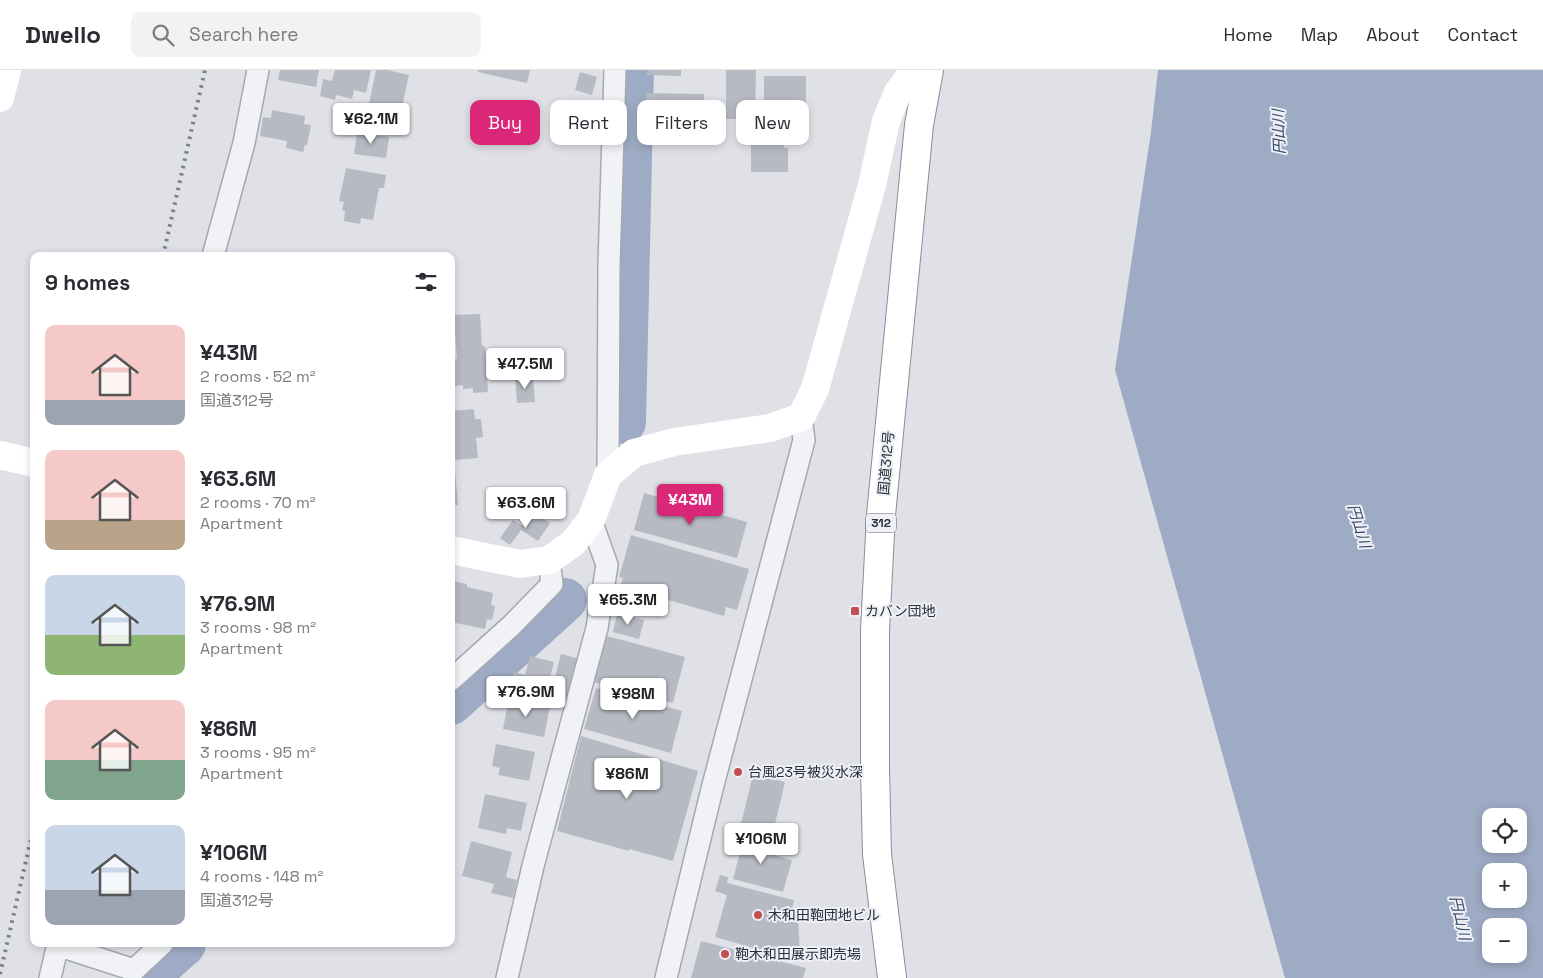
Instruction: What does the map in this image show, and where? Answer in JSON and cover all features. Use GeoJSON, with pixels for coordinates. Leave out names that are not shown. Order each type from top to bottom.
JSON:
{"type":"FeatureCollection","features":[{"type":"Feature","properties":{"kind":"main road"},"geometry":{"type":"LineString","coordinates":[[0,98],[7,70]]}},
{"type":"Feature","properties":{"kind":"main road"},"geometry":{"type":"LineString","coordinates":[[455,551],[520,564],[549,560],[573,544],[591,520],[608,475],[634,453],[674,442],[770,428],[801,417],[815,389],[872,185],[886,122],[898,92],[911,75],[927,70]]}},
{"type":"Feature","properties":{"kind":"main road","name":"国道312号"},"geometry":{"type":"LineString","coordinates":[[892,978],[877,854],[875,630],[882,505],[919,125],[927,70]]}},
{"type":"Feature","properties":{"kind":"main road"},"geometry":{"type":"LineString","coordinates":[[0,455],[30,462]]}},
{"type":"Feature","properties":{"kind":"street"},"geometry":{"type":"LineString","coordinates":[[214,252],[244,143],[258,70]]}},
{"type":"Feature","properties":{"kind":"street"},"geometry":{"type":"LineString","coordinates":[[608,475],[609,265],[615,70]]}},
{"type":"Feature","properties":{"kind":"street"},"geometry":{"type":"LineString","coordinates":[[666,978],[712,789],[804,440],[801,417]]}},
{"type":"Feature","properties":{"kind":"street"},"geometry":{"type":"LineString","coordinates":[[507,978],[538,847],[597,628],[607,565],[591,520]]}},
{"type":"Feature","properties":{"kind":"street"},"geometry":{"type":"LineString","coordinates":[[455,676],[512,625],[552,584],[549,560]]}},
{"type":"Feature","properties":{"kind":"street"},"geometry":{"type":"LineString","coordinates":[[50,978],[57,947]]}},
{"type":"Feature","properties":{"kind":"street"},"geometry":{"type":"LineString","coordinates":[[65,947],[130,974],[159,947]]}},
{"type":"Feature","properties":{"kind":"water","name":"円山川"},"geometry":{"type":"Polygon","coordinates":[[[1158,70],[1543,70],[1543,978],[1285,978],[1115,370],[1151,132],[1158,70]]]}},
{"type":"Feature","properties":{"kind":"building"},"geometry":{"type":"Polygon","coordinates":[[[280,70],[319,70],[316,87],[278,80],[280,70]]]}},
{"type":"Feature","properties":{"kind":"building"},"geometry":{"type":"Polygon","coordinates":[[[335,70],[371,70],[366,93],[354,90],[352,99],[336,95],[335,100],[320,96],[323,79],[332,81],[335,70]]]}},
{"type":"Feature","properties":{"kind":"building"},"geometry":{"type":"Polygon","coordinates":[[[376,70],[387,70],[409,75],[401,111],[394,110],[392,118],[375,114],[377,106],[369,104],[376,70]]]}},
{"type":"Feature","properties":{"kind":"building"},"geometry":{"type":"Polygon","coordinates":[[[478,70],[530,70],[527,83],[478,72],[478,70]]]}},
{"type":"Feature","properties":{"kind":"building"},"geometry":{"type":"Polygon","coordinates":[[[647,70],[681,70],[681,76],[647,75],[647,70]]]}},
{"type":"Feature","properties":{"kind":"building"},"geometry":{"type":"Polygon","coordinates":[[[726,70],[756,70],[755,100],[736,100],[736,119],[726,119],[726,70]]]}},
{"type":"Feature","properties":{"kind":"building"},"geometry":{"type":"Polygon","coordinates":[[[580,72],[597,77],[592,95],[575,90],[580,72]]]}},
{"type":"Feature","properties":{"kind":"building"},"geometry":{"type":"Polygon","coordinates":[[[764,76],[806,76],[806,100],[764,100],[764,76]]]}},
{"type":"Feature","properties":{"kind":"building"},"geometry":{"type":"Polygon","coordinates":[[[646,93],[704,94],[704,100],[646,100],[646,93]]]}},
{"type":"Feature","properties":{"kind":"building"},"geometry":{"type":"Polygon","coordinates":[[[272,110],[305,116],[304,124],[311,125],[307,145],[305,145],[303,152],[286,148],[287,141],[260,136],[263,117],[271,118],[272,110]]]}},
{"type":"Feature","properties":{"kind":"building"},"geometry":{"type":"Polygon","coordinates":[[[357,132],[389,137],[386,158],[354,154],[357,132]]]}},
{"type":"Feature","properties":{"kind":"building"},"geometry":{"type":"Polygon","coordinates":[[[751,145],[784,145],[784,148],[788,148],[788,172],[751,172],[751,145]]]}},
{"type":"Feature","properties":{"kind":"building"},"geometry":{"type":"Polygon","coordinates":[[[346,168],[386,175],[384,188],[379,188],[373,220],[361,218],[360,224],[344,221],[345,211],[342,210],[344,202],[339,201],[346,168]]]}},
{"type":"Feature","properties":{"kind":"building"},"geometry":{"type":"Polygon","coordinates":[[[480,314],[482,346],[485,346],[488,392],[473,393],[473,388],[463,389],[463,385],[455,386],[455,359],[457,359],[455,315],[480,314]]]}},
{"type":"Feature","properties":{"kind":"building"},"geometry":{"type":"Polygon","coordinates":[[[533,378],[535,402],[517,403],[515,379],[533,378]]]}},
{"type":"Feature","properties":{"kind":"building"},"geometry":{"type":"Polygon","coordinates":[[[474,409],[475,419],[481,419],[483,437],[476,438],[478,458],[455,460],[455,411],[474,409]]]}},
{"type":"Feature","properties":{"kind":"building"},"geometry":{"type":"Polygon","coordinates":[[[455,471],[458,505],[455,505],[455,471]]]}},
{"type":"Feature","properties":{"kind":"building"},"geometry":{"type":"Polygon","coordinates":[[[644,493],[747,522],[737,558],[634,530],[644,493]]]}},
{"type":"Feature","properties":{"kind":"building"},"geometry":{"type":"Polygon","coordinates":[[[533,512],[550,523],[538,541],[521,530],[510,545],[500,538],[513,520],[523,526],[533,512]]]}},
{"type":"Feature","properties":{"kind":"building"},"geometry":{"type":"Polygon","coordinates":[[[631,535],[749,569],[737,610],[726,607],[724,616],[620,586],[623,578],[619,577],[631,535]]]}},
{"type":"Feature","properties":{"kind":"building"},"geometry":{"type":"Polygon","coordinates":[[[455,581],[467,584],[467,587],[493,593],[491,605],[495,606],[492,620],[487,619],[485,629],[455,623],[455,581]]]}},
{"type":"Feature","properties":{"kind":"building"},"geometry":{"type":"Polygon","coordinates":[[[617,614],[644,620],[639,639],[613,632],[617,614]]]}},
{"type":"Feature","properties":{"kind":"building"},"geometry":{"type":"Polygon","coordinates":[[[607,636],[685,657],[673,703],[594,682],[607,636]]]}},
{"type":"Feature","properties":{"kind":"building"},"geometry":{"type":"Polygon","coordinates":[[[561,654],[580,659],[568,705],[549,700],[561,654]]]}},
{"type":"Feature","properties":{"kind":"building"},"geometry":{"type":"Polygon","coordinates":[[[530,656],[554,662],[545,697],[510,688],[514,672],[525,675],[530,656]]]}},
{"type":"Feature","properties":{"kind":"building"},"geometry":{"type":"Polygon","coordinates":[[[596,688],[682,711],[671,753],[584,729],[596,688]]]}},
{"type":"Feature","properties":{"kind":"building"},"geometry":{"type":"Polygon","coordinates":[[[509,698],[550,706],[544,737],[503,729],[509,698]]]}},
{"type":"Feature","properties":{"kind":"building"},"geometry":{"type":"Polygon","coordinates":[[[581,736],[698,771],[673,861],[557,831],[581,736]]]}},
{"type":"Feature","properties":{"kind":"building"},"geometry":{"type":"Polygon","coordinates":[[[496,744],[535,752],[529,781],[498,775],[500,768],[492,766],[496,744]]]}},
{"type":"Feature","properties":{"kind":"building"},"geometry":{"type":"Polygon","coordinates":[[[753,774],[785,782],[772,836],[740,828],[753,774]]]}},
{"type":"Feature","properties":{"kind":"building"},"geometry":{"type":"Polygon","coordinates":[[[485,794],[527,803],[521,831],[507,828],[506,834],[478,828],[485,794]]]}},
{"type":"Feature","properties":{"kind":"building"},"geometry":{"type":"Polygon","coordinates":[[[745,833],[767,839],[763,852],[792,860],[783,892],[733,879],[745,833]]]}},
{"type":"Feature","properties":{"kind":"building"},"geometry":{"type":"Polygon","coordinates":[[[471,841],[512,852],[506,877],[517,880],[513,898],[491,893],[494,884],[462,876],[471,841]]]}},
{"type":"Feature","properties":{"kind":"building","name":"木和田鞄団地ビル"},"geometry":{"type":"Polygon","coordinates":[[[720,875],[728,877],[727,883],[794,900],[791,914],[798,916],[800,955],[781,950],[779,955],[715,937],[727,895],[715,891],[720,875]]]}},
{"type":"Feature","properties":{"kind":"building","name":"鞄木和田展示即売場"},"geometry":{"type":"Polygon","coordinates":[[[701,941],[806,968],[803,978],[691,978],[701,941]]]}},
{"type":"Feature","properties":{"kind":"waterway"},"geometry":{"type":"LineString","coordinates":[[624,422],[632,70]]}},
{"type":"Feature","properties":{"kind":"waterway"},"geometry":{"type":"LineString","coordinates":[[455,699],[565,600]]}},
{"type":"Feature","properties":{"kind":"waterway"},"geometry":{"type":"LineString","coordinates":[[146,978],[181,947]]}},
{"type":"Feature","properties":{"kind":"railway"},"geometry":{"type":"LineString","coordinates":[[164,252],[205,70]]}},
{"type":"Feature","properties":{"kind":"railway"},"geometry":{"type":"LineString","coordinates":[[0,974],[30,843]]}},
{"type":"Feature","properties":{"kind":"place","name":"カバン団地"},"geometry":{"type":"Point","coordinates":[855,611]}},
{"type":"Feature","properties":{"kind":"place","name":"台風23号被災水深"},"geometry":{"type":"Point","coordinates":[738,772]}},
{"type":"Feature","properties":{"kind":"place","name":"木和田鞄団地ビル"},"geometry":{"type":"Point","coordinates":[758,915]}},
{"type":"Feature","properties":{"kind":"place","name":"鞄木和田展示即売場"},"geometry":{"type":"Point","coordinates":[725,954]}}]}
